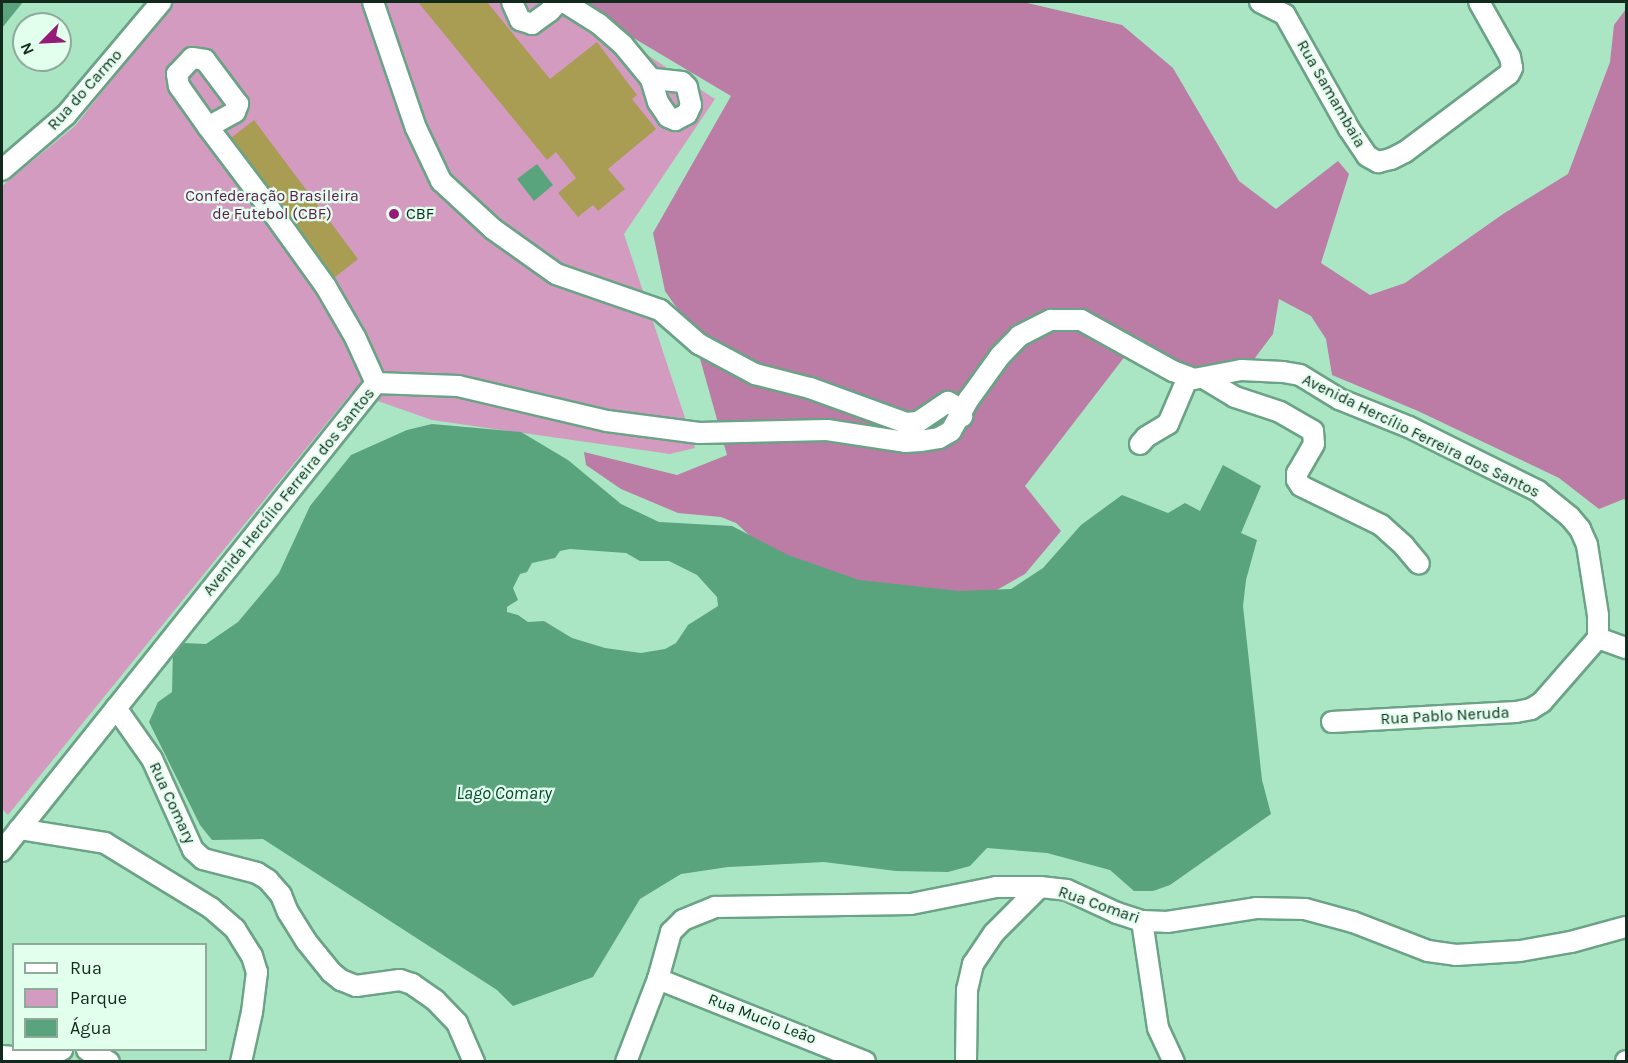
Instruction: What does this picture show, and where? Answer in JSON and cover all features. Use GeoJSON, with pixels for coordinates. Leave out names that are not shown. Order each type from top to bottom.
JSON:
{"type":"FeatureCollection","features":[{"type":"Feature","properties":{"kind":"street","name":"Rua do Carmo"},"geometry":{"type":"LineString","coordinates":[[2,170],[66,115],[160,2]]}},
{"type":"Feature","properties":{"kind":"street"},"geometry":{"type":"LineString","coordinates":[[373,2],[416,128],[441,181],[493,228],[556,274],[660,310],[699,344],[755,374],[810,388],[906,423],[918,422],[948,402],[959,408],[962,416]]}},
{"type":"Feature","properties":{"kind":"street"},"geometry":{"type":"LineString","coordinates":[[512,2],[520,20],[532,24],[558,2]]}},
{"type":"Feature","properties":{"kind":"street"},"geometry":{"type":"LineString","coordinates":[[564,2],[615,38],[651,79]]}},
{"type":"Feature","properties":{"kind":"street","name":"Rua Samambaia"},"geometry":{"type":"LineString","coordinates":[[1260,2],[1285,15],[1349,129],[1367,156],[1378,162],[1405,152],[1497,84],[1512,68],[1510,57],[1479,2]]}},
{"type":"Feature","properties":{"kind":"street"},"geometry":{"type":"LineString","coordinates":[[208,127],[326,287],[355,337],[376,383]]}},
{"type":"Feature","properties":{"kind":"street","name":"Avenida Hercílio Ferreira dos Santos"},"geometry":{"type":"LineString","coordinates":[[9,836],[116,708],[376,383],[458,386],[607,421],[699,433],[826,430],[905,442],[920,441],[939,438],[951,431],[962,416],[969,399],[1000,356],[1019,336],[1051,320],[1082,320],[1196,378],[1241,370],[1300,375],[1340,399],[1409,427],[1538,490],[1570,517],[1580,529],[1587,545],[1598,615],[1598,638]]}},
{"type":"Feature","properties":{"kind":"street"},"geometry":{"type":"LineString","coordinates":[[1140,444],[1146,437],[1168,424],[1196,378],[1235,398],[1280,412],[1313,431],[1314,444],[1298,473],[1297,480],[1301,486],[1381,525],[1404,546],[1419,564]]}},
{"type":"Feature","properties":{"kind":"street"},"geometry":{"type":"LineString","coordinates":[[1598,638],[1626,648]]}},
{"type":"Feature","properties":{"kind":"street","name":"Rua Pablo Neruda"},"geometry":{"type":"LineString","coordinates":[[1332,722],[1516,712],[1531,708],[1542,702],[1598,638]]}},
{"type":"Feature","properties":{"kind":"street","name":"Rua Comary"},"geometry":{"type":"LineString","coordinates":[[116,708],[152,759],[193,850],[203,859],[257,873],[268,880],[281,895],[288,912],[306,941],[331,972],[341,980],[356,986],[400,980],[412,984],[435,1000],[457,1023],[474,1062]]}},
{"type":"Feature","properties":{"kind":"street"},"geometry":{"type":"LineString","coordinates":[[9,836],[105,843],[211,908],[235,929],[252,956],[257,972],[252,1012],[241,1062]]}},
{"type":"Feature","properties":{"kind":"street"},"geometry":{"type":"LineString","coordinates":[[966,1062],[967,990],[973,964],[994,933],[1040,886]]}},
{"type":"Feature","properties":{"kind":"street","name":"Rua Comari"},"geometry":{"type":"LineString","coordinates":[[626,1062],[658,980],[671,932],[683,920],[716,907],[911,904],[996,887],[1040,886],[1067,890],[1142,921],[1167,922],[1256,908],[1297,909],[1353,922],[1428,951],[1456,955],[1530,949],[1571,942],[1626,927]]}},
{"type":"Feature","properties":{"kind":"street"},"geometry":{"type":"LineString","coordinates":[[1142,921],[1158,1028],[1174,1062]]}},
{"type":"Feature","properties":{"kind":"street","name":"Rua Mucio Leão"},"geometry":{"type":"LineString","coordinates":[[658,980],[865,1062]]}},
{"type":"Feature","properties":{"kind":"street"},"geometry":{"type":"LineString","coordinates":[[2,1056],[24,1058],[57,1051]]}},
{"type":"Feature","properties":{"kind":"street"},"geometry":{"type":"LineString","coordinates":[[89,1051],[109,1062]]}},
{"type":"Feature","properties":{"kind":"green space","name":"Confederação Brasileira de Futebol (CBF)"},"geometry":{"type":"Polygon","coordinates":[[[174,2],[566,2],[715,99],[624,234],[695,448],[670,454],[432,420],[352,392],[8,815],[2,809],[2,186],[75,126],[174,2]]]}},
{"type":"Feature","properties":{"kind":"shaded area"},"geometry":{"type":"Polygon","coordinates":[[[573,2],[1023,2],[1122,25],[1173,68],[1239,181],[1276,209],[1338,161],[1349,174],[1321,263],[1370,295],[1405,283],[1503,214],[1568,174],[1610,62],[1614,25],[1626,9],[1626,501],[1624,499],[1599,509],[1559,478],[1418,411],[1332,375],[1326,339],[1311,316],[1279,299],[1273,334],[1243,374],[1195,370],[1136,342],[1025,486],[1061,531],[1025,574],[995,591],[948,597],[847,586],[779,562],[736,523],[721,517],[678,513],[621,489],[586,465],[584,452],[677,475],[727,455],[692,330],[665,291],[653,233],[731,96],[573,2]]]}},
{"type":"Feature","properties":{"kind":"water"},"geometry":{"type":"Polygon","coordinates":[[[2,2],[23,2],[15,12],[12,12],[12,16],[2,28],[2,2]]]}},
{"type":"Feature","properties":{"kind":"water"},"geometry":{"type":"Polygon","coordinates":[[[537,164],[553,185],[534,201],[517,179],[537,164]]]}},
{"type":"Feature","properties":{"kind":"water","name":"Lago Comary"},"geometry":{"type":"Polygon","coordinates":[[[432,424],[521,432],[568,460],[621,504],[659,522],[732,526],[788,555],[859,580],[959,591],[1011,589],[1043,568],[1081,525],[1122,495],[1168,513],[1185,503],[1200,511],[1223,465],[1261,486],[1241,533],[1257,540],[1246,580],[1243,606],[1262,780],[1271,814],[1170,885],[1153,891],[1134,891],[1110,870],[1047,853],[987,848],[970,866],[948,872],[896,871],[824,862],[728,867],[681,874],[640,899],[593,977],[513,1006],[497,990],[263,839],[212,840],[200,825],[149,722],[158,702],[172,692],[173,649],[183,643],[206,644],[238,622],[279,573],[310,506],[351,455],[407,430],[432,424]],[[570,549],[560,551],[555,558],[532,563],[527,572],[520,574],[513,588],[518,600],[507,607],[507,612],[518,615],[528,622],[544,621],[572,638],[605,648],[641,653],[665,649],[676,643],[688,625],[718,606],[717,597],[697,575],[669,561],[640,561],[626,553],[570,549]]]}},
{"type":"Feature","properties":{"kind":"building"},"geometry":{"type":"Polygon","coordinates":[[[418,2],[487,2],[550,79],[597,42],[637,95],[632,99],[656,129],[608,169],[625,189],[598,211],[593,205],[578,217],[558,193],[576,178],[556,152],[547,160],[418,2]]]}},
{"type":"Feature","properties":{"kind":"building"},"geometry":{"type":"Polygon","coordinates":[[[254,120],[358,259],[334,278],[231,138],[254,120]]]}},
{"type":"Feature","properties":{"kind":"place","name":"CBF"},"geometry":{"type":"Point","coordinates":[394,214]}}]}
